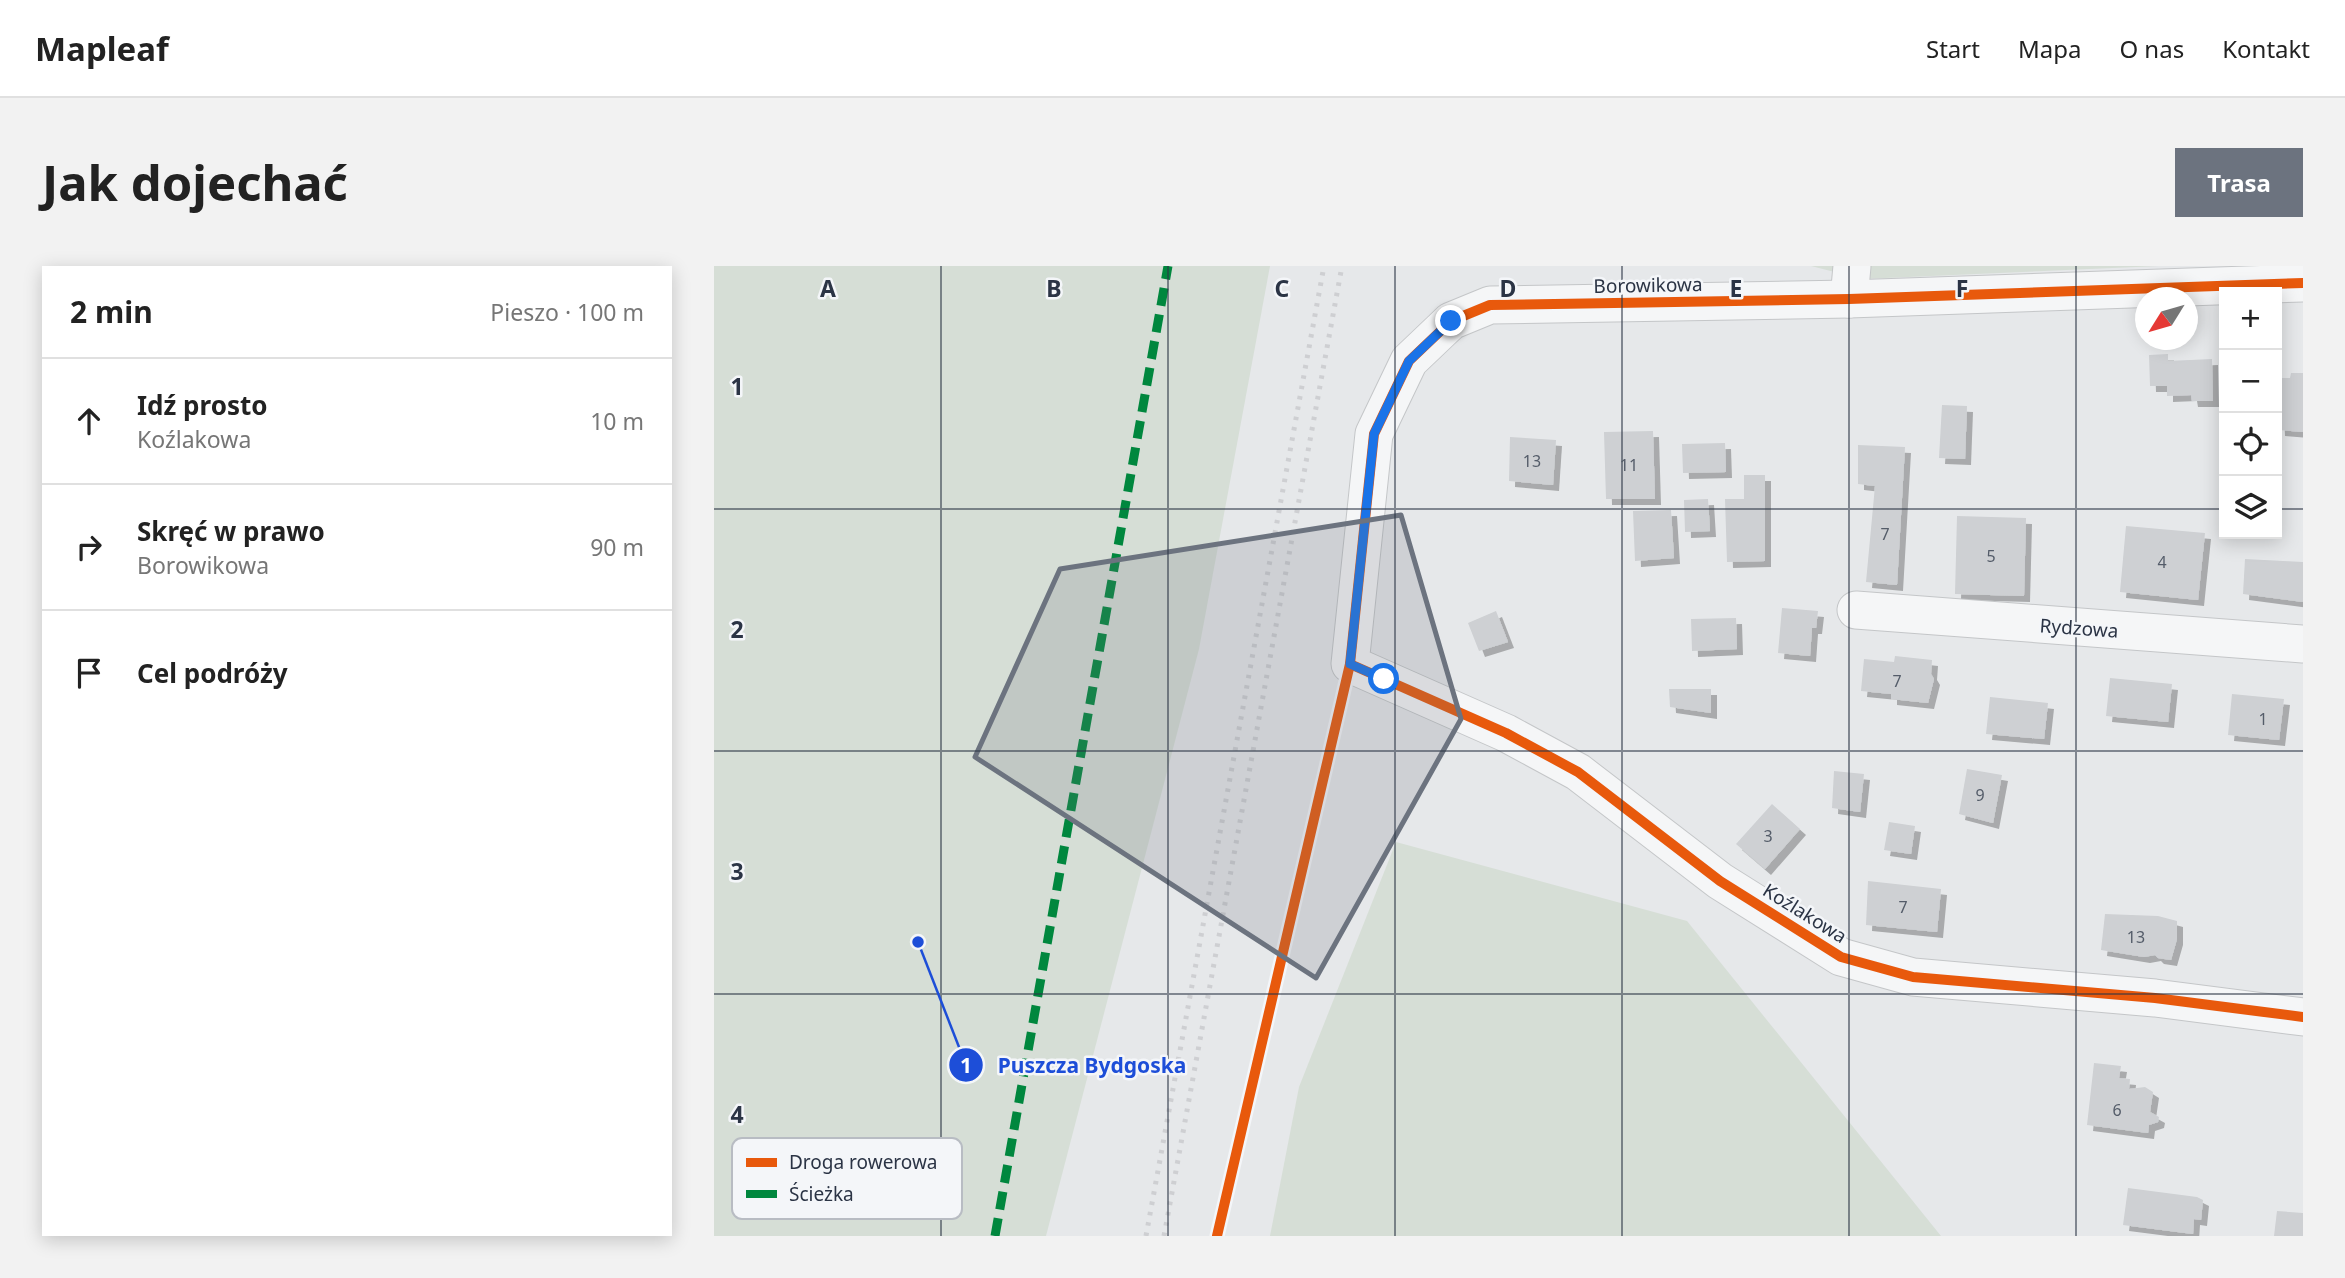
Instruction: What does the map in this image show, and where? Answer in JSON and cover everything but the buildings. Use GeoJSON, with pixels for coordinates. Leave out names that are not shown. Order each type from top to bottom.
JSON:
{"type":"FeatureCollection","features":[{"type":"Feature","properties":{"kind":"street","name":"Borowikowa"},"geometry":{"type":"LineString","coordinates":[[1350,664],[1374,434],[1409,361],[1451,321],[1490,305],[1851,282],[2303,283]]}},
{"type":"Feature","properties":{"kind":"street","name":"Rydzowa"},"geometry":{"type":"LineString","coordinates":[[1856,610],[2303,644]]}},
{"type":"Feature","properties":{"kind":"street","name":"Koźlakowa"},"geometry":{"type":"LineString","coordinates":[[1350,664],[1506,733],[1578,772],[1720,881],[1841,957],[1913,977],[2155,998],[2303,1017]]}},
{"type":"Feature","properties":{"kind":"highlighted area"},"geometry":{"type":"Polygon","coordinates":[[[1401,515],[1461,719],[1316,978],[975,757],[1060,569],[1401,515]]]}},
{"type":"Feature","properties":{"kind":"shaded area"},"geometry":{"type":"Polygon","coordinates":[[[714,266],[1270,266],[1199,649],[1046,1236],[714,1236],[714,266]]]}},
{"type":"Feature","properties":{"kind":"shaded area"},"geometry":{"type":"Polygon","coordinates":[[[1811,266],[2159,266],[1862,279],[1811,266]]]}},
{"type":"Feature","properties":{"kind":"shaded area"},"geometry":{"type":"Polygon","coordinates":[[[1396,842],[1687,921],[1941,1236],[1270,1236],[1299,1087],[1396,842]]]}},
{"type":"Feature","properties":{"kind":"railway"},"geometry":{"type":"LineString","coordinates":[[1146,1236],[1324,266]]}},
{"type":"Feature","properties":{"kind":"railway"},"geometry":{"type":"LineString","coordinates":[[1164,1236],[1342,266]]}},
{"type":"Feature","properties":{"kind":"marked path"},"geometry":{"type":"LineString","coordinates":[[995,1236],[1168,266]]}},
{"type":"Feature","properties":{"kind":"cycle path"},"geometry":{"type":"LineString","coordinates":[[1217,1236],[1350,664],[1374,434],[1409,361],[1451,321],[1490,305],[1849,299],[2303,283]]}},
{"type":"Feature","properties":{"kind":"cycle path"},"geometry":{"type":"LineString","coordinates":[[1350,664],[1506,733],[1578,772],[1720,881],[1841,957],[1913,977],[2155,998],[2303,1017]]}},
{"type":"Feature","properties":{"kind":"place","name":"Puszcza Bydgoska"},"geometry":{"type":"Point","coordinates":[918,942]}},
{"type":"Feature","properties":{"kind":"route"},"geometry":{"type":"LineString","coordinates":[[1384,679],[1350,664],[1374,434],[1409,361],[1451,321]]}}]}
